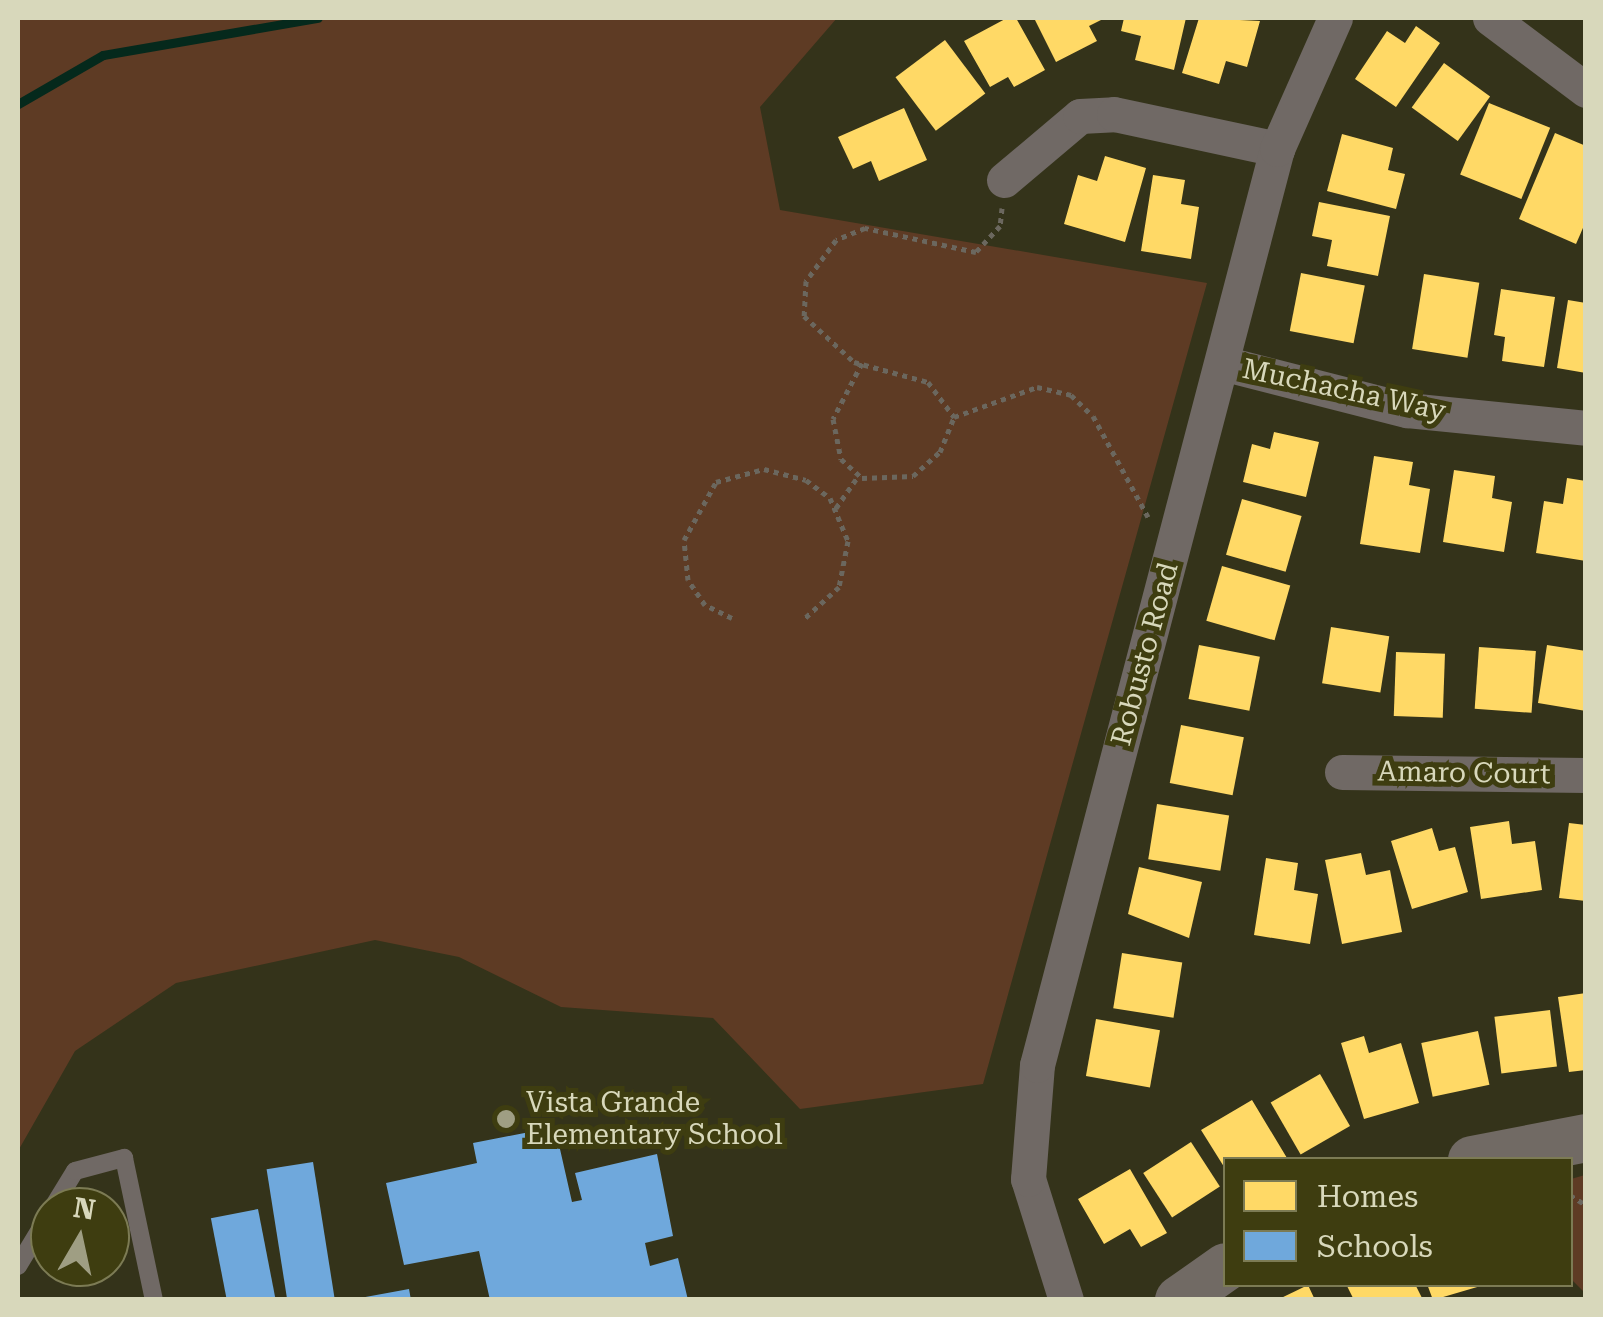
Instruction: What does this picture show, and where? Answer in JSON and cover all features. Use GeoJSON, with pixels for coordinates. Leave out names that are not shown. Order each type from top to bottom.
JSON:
{"type":"FeatureCollection","features":[{"type":"Feature","properties":{"kind":"street","name":"Robusto Road"},"geometry":{"type":"LineString","coordinates":[[1066,1300],[1028,1180],[1037,1065],[1278,149],[1335,18]]}},
{"type":"Feature","properties":{"kind":"street"},"geometry":{"type":"LineString","coordinates":[[1490,18],[1586,90]]}},
{"type":"Feature","properties":{"kind":"street"},"geometry":{"type":"LineString","coordinates":[[1004,180],[1080,116],[1114,114],[1278,149]]}},
{"type":"Feature","properties":{"kind":"street","name":"Muchacha Way"},"geometry":{"type":"LineString","coordinates":[[1222,363],[1408,410],[1586,428]]}},
{"type":"Feature","properties":{"kind":"street","name":"Amaro Court"},"geometry":{"type":"LineString","coordinates":[[1342,772],[1586,775]]}},
{"type":"Feature","properties":{"kind":"street"},"geometry":{"type":"LineString","coordinates":[[1488,1157],[1586,1138]]}},
{"type":"Feature","properties":{"kind":"street"},"geometry":{"type":"LineString","coordinates":[[1179,1300],[1223,1268]]}},
{"type":"Feature","properties":{"kind":"lane"},"geometry":{"type":"LineString","coordinates":[[66,1187],[75,1171],[124,1158],[154,1300]]}},
{"type":"Feature","properties":{"kind":"path"},"geometry":{"type":"LineString","coordinates":[[954,418],[928,382],[863,363],[804,316],[818,260],[865,228],[976,252],[1000,226],[1004,180]]}},
{"type":"Feature","properties":{"kind":"path"},"geometry":{"type":"LineString","coordinates":[[863,363],[833,419],[840,460],[858,475],[913,476],[940,452],[954,418],[1038,388],[1072,395],[1093,416],[1148,517]]}},
{"type":"Feature","properties":{"kind":"path"},"geometry":{"type":"LineString","coordinates":[[732,618],[705,605],[683,562],[695,507],[716,482],[782,470],[836,508]]}},
{"type":"Feature","properties":{"kind":"path"},"geometry":{"type":"LineString","coordinates":[[804,618],[828,605],[846,564],[836,508],[858,475]]}},
{"type":"Feature","properties":{"kind":"shaded area"},"geometry":{"type":"Polygon","coordinates":[[[18,18],[837,18],[760,107],[780,210],[1207,283],[983,1084],[800,1109],[713,1018],[561,1007],[459,957],[375,940],[176,983],[75,1051],[18,1151],[18,18]]]}},
{"type":"Feature","properties":{"kind":"shaded area"},"geometry":{"type":"Polygon","coordinates":[[[1586,1175],[1585,1293],[1573,1281],[1573,1178],[1586,1175]]]}},
{"type":"Feature","properties":{"kind":"building: Homes"},"geometry":{"type":"Polygon","coordinates":[[[1007,18],[1016,18],[1045,70],[1014,87],[1008,77],[990,87],[964,41],[1007,18]]]}},
{"type":"Feature","properties":{"kind":"building: Homes"},"geometry":{"type":"Polygon","coordinates":[[[1034,18],[1105,18],[1089,26],[1097,41],[1056,62],[1034,18]]]}},
{"type":"Feature","properties":{"kind":"building: Homes"},"geometry":{"type":"Polygon","coordinates":[[[1124,18],[1186,18],[1174,70],[1135,60],[1141,36],[1121,31],[1124,18]]]}},
{"type":"Feature","properties":{"kind":"building: Homes"},"geometry":{"type":"Polygon","coordinates":[[[1199,18],[1260,21],[1247,67],[1226,61],[1219,84],[1182,73],[1199,18]]]}},
{"type":"Feature","properties":{"kind":"building: Homes"},"geometry":{"type":"Polygon","coordinates":[[[1416,26],[1440,43],[1396,107],[1355,79],[1387,31],[1405,43],[1416,26]]]}},
{"type":"Feature","properties":{"kind":"building: Homes"},"geometry":{"type":"Polygon","coordinates":[[[945,40],[985,94],[936,131],[895,77],[945,40]]]}},
{"type":"Feature","properties":{"kind":"building: Homes"},"geometry":{"type":"Polygon","coordinates":[[[1444,63],[1490,97],[1458,141],[1412,107],[1444,63]]]}},
{"type":"Feature","properties":{"kind":"building: Homes"},"geometry":{"type":"Polygon","coordinates":[[[1489,103],[1550,128],[1521,199],[1460,174],[1489,103]]]}},
{"type":"Feature","properties":{"kind":"building: Homes"},"geometry":{"type":"Polygon","coordinates":[[[904,108],[927,160],[879,181],[871,161],[853,169],[838,137],[904,108]]]}},
{"type":"Feature","properties":{"kind":"building: Homes"},"geometry":{"type":"Polygon","coordinates":[[[1555,133],[1586,146],[1586,221],[1576,244],[1519,219],[1555,133]]]}},
{"type":"Feature","properties":{"kind":"building: Homes"},"geometry":{"type":"Polygon","coordinates":[[[1342,134],[1393,148],[1388,170],[1405,174],[1396,209],[1327,191],[1342,134]]]}},
{"type":"Feature","properties":{"kind":"building: Homes"},"geometry":{"type":"Polygon","coordinates":[[[1105,156],[1146,168],[1125,242],[1064,224],[1078,175],[1097,181],[1105,156]]]}},
{"type":"Feature","properties":{"kind":"building: Homes"},"geometry":{"type":"Polygon","coordinates":[[[1153,175],[1185,180],[1181,204],[1199,207],[1191,259],[1141,251],[1153,175]]]}},
{"type":"Feature","properties":{"kind":"building: Homes"},"geometry":{"type":"Polygon","coordinates":[[[1319,202],[1390,216],[1378,276],[1327,266],[1332,240],[1312,236],[1319,202]]]}},
{"type":"Feature","properties":{"kind":"building: Homes"},"geometry":{"type":"Polygon","coordinates":[[[1301,273],[1365,285],[1354,343],[1290,331],[1301,273]]]}},
{"type":"Feature","properties":{"kind":"building: Homes"},"geometry":{"type":"Polygon","coordinates":[[[1424,274],[1479,283],[1467,358],[1412,349],[1424,274]]]}},
{"type":"Feature","properties":{"kind":"building: Homes"},"geometry":{"type":"Polygon","coordinates":[[[1501,289],[1555,297],[1544,367],[1502,361],[1505,337],[1494,335],[1501,289]]]}},
{"type":"Feature","properties":{"kind":"building: Homes"},"geometry":{"type":"Polygon","coordinates":[[[1568,300],[1586,303],[1586,373],[1557,368],[1568,300]]]}},
{"type":"Feature","properties":{"kind":"building: Homes"},"geometry":{"type":"Polygon","coordinates":[[[1274,432],[1319,442],[1306,497],[1243,482],[1252,444],[1270,449],[1274,432]]]}},
{"type":"Feature","properties":{"kind":"building: Homes"},"geometry":{"type":"Polygon","coordinates":[[[1374,456],[1413,462],[1409,485],[1430,489],[1420,553],[1360,544],[1374,456]]]}},
{"type":"Feature","properties":{"kind":"building: Homes"},"geometry":{"type":"Polygon","coordinates":[[[1454,470],[1495,476],[1492,498],[1512,502],[1504,552],[1443,542],[1454,470]]]}},
{"type":"Feature","properties":{"kind":"building: Homes"},"geometry":{"type":"Polygon","coordinates":[[[1567,478],[1586,481],[1586,561],[1536,553],[1544,501],[1563,504],[1567,478]]]}},
{"type":"Feature","properties":{"kind":"building: Homes"},"geometry":{"type":"Polygon","coordinates":[[[1242,499],[1302,516],[1286,572],[1226,555],[1242,499]]]}},
{"type":"Feature","properties":{"kind":"building: Homes"},"geometry":{"type":"Polygon","coordinates":[[[1222,566],[1290,586],[1275,640],[1206,621],[1222,566]]]}},
{"type":"Feature","properties":{"kind":"building: Homes"},"geometry":{"type":"Polygon","coordinates":[[[1331,627],[1389,636],[1380,693],[1322,683],[1331,627]]]}},
{"type":"Feature","properties":{"kind":"building: Homes"},"geometry":{"type":"Polygon","coordinates":[[[1199,645],[1260,657],[1249,711],[1189,699],[1199,645]]]}},
{"type":"Feature","properties":{"kind":"building: Homes"},"geometry":{"type":"Polygon","coordinates":[[[1547,645],[1586,651],[1586,711],[1538,703],[1547,645]]]}},
{"type":"Feature","properties":{"kind":"building: Homes"},"geometry":{"type":"Polygon","coordinates":[[[1479,647],[1536,651],[1532,713],[1475,709],[1479,647]]]}},
{"type":"Feature","properties":{"kind":"building: Homes"},"geometry":{"type":"Polygon","coordinates":[[[1396,652],[1445,654],[1443,718],[1394,716],[1396,652]]]}},
{"type":"Feature","properties":{"kind":"building: Homes"},"geometry":{"type":"Polygon","coordinates":[[[1181,725],[1244,737],[1233,795],[1170,783],[1181,725]]]}},
{"type":"Feature","properties":{"kind":"building: Homes"},"geometry":{"type":"Polygon","coordinates":[[[1157,804],[1229,815],[1220,871],[1148,859],[1157,804]]]}},
{"type":"Feature","properties":{"kind":"building: Homes"},"geometry":{"type":"Polygon","coordinates":[[[1509,821],[1512,844],[1535,841],[1542,890],[1481,899],[1470,827],[1509,821]]]}},
{"type":"Feature","properties":{"kind":"building: Homes"},"geometry":{"type":"Polygon","coordinates":[[[1569,823],[1586,825],[1586,901],[1559,898],[1569,823]]]}},
{"type":"Feature","properties":{"kind":"building: Homes"},"geometry":{"type":"Polygon","coordinates":[[[1432,828],[1439,851],[1455,847],[1468,892],[1412,909],[1391,841],[1432,828]]]}},
{"type":"Feature","properties":{"kind":"building: Homes"},"geometry":{"type":"Polygon","coordinates":[[[1361,853],[1366,875],[1390,870],[1402,932],[1342,944],[1325,860],[1361,853]]]}},
{"type":"Feature","properties":{"kind":"building: Homes"},"geometry":{"type":"Polygon","coordinates":[[[1266,858],[1298,863],[1294,890],[1318,894],[1310,944],[1254,935],[1266,858]]]}},
{"type":"Feature","properties":{"kind":"building: Homes"},"geometry":{"type":"Polygon","coordinates":[[[1139,867],[1202,882],[1189,938],[1128,914],[1139,867]]]}},
{"type":"Feature","properties":{"kind":"building: Homes"},"geometry":{"type":"Polygon","coordinates":[[[1122,953],[1182,963],[1173,1018],[1113,1008],[1122,953]]]}},
{"type":"Feature","properties":{"kind":"building: Homes"},"geometry":{"type":"Polygon","coordinates":[[[1586,993],[1586,1070],[1569,1072],[1558,997],[1586,993]]]}},
{"type":"Feature","properties":{"kind":"building: Homes"},"geometry":{"type":"Polygon","coordinates":[[[1550,1010],[1557,1067],[1501,1073],[1494,1017],[1550,1010]]]}},
{"type":"Feature","properties":{"kind":"building: Homes"},"geometry":{"type":"Polygon","coordinates":[[[1096,1019],[1160,1030],[1150,1087],[1086,1076],[1096,1019]]]}},
{"type":"Feature","properties":{"kind":"building: Homes"},"geometry":{"type":"Polygon","coordinates":[[[1478,1031],[1489,1085],[1433,1097],[1421,1043],[1478,1031]]]}},
{"type":"Feature","properties":{"kind":"building: Homes"},"geometry":{"type":"Polygon","coordinates":[[[1364,1036],[1369,1053],[1401,1043],[1419,1103],[1364,1119],[1341,1043],[1364,1036]]]}},
{"type":"Feature","properties":{"kind":"building: Homes"},"geometry":{"type":"Polygon","coordinates":[[[1320,1074],[1350,1126],[1301,1154],[1271,1102],[1320,1074]]]}},
{"type":"Feature","properties":{"kind":"building: Homes"},"geometry":{"type":"Polygon","coordinates":[[[1252,1100],[1286,1157],[1223,1157],[1223,1165],[1201,1130],[1252,1100]]]}},
{"type":"Feature","properties":{"kind":"building: Homes"},"geometry":{"type":"Polygon","coordinates":[[[1191,1142],[1220,1186],[1172,1217],[1143,1173],[1191,1142]]]}},
{"type":"Feature","properties":{"kind":"building: Homes"},"geometry":{"type":"Polygon","coordinates":[[[1130,1169],[1167,1233],[1141,1247],[1130,1229],[1104,1244],[1078,1199],[1130,1169]]]}},
{"type":"Feature","properties":{"kind":"building: Homes"},"geometry":{"type":"Polygon","coordinates":[[[1309,1287],[1315,1300],[1277,1300],[1309,1287]]]}},
{"type":"Feature","properties":{"kind":"building: Homes"},"geometry":{"type":"Polygon","coordinates":[[[1348,1287],[1416,1287],[1423,1300],[1354,1300],[1348,1287]]]}},
{"type":"Feature","properties":{"kind":"building: Homes"},"geometry":{"type":"Polygon","coordinates":[[[1428,1287],[1477,1287],[1433,1300],[1428,1287]]]}},
{"type":"Feature","properties":{"kind":"building: Schools"},"geometry":{"type":"Polygon","coordinates":[[[555,1127],[572,1202],[582,1200],[575,1173],[657,1154],[673,1236],[645,1243],[650,1266],[678,1258],[688,1300],[490,1300],[479,1251],[404,1265],[386,1183],[477,1163],[473,1143],[555,1127]]]}},
{"type":"Feature","properties":{"kind":"building: Schools"},"geometry":{"type":"Polygon","coordinates":[[[313,1162],[335,1300],[287,1300],[267,1169],[313,1162]]]}},
{"type":"Feature","properties":{"kind":"building: Schools"},"geometry":{"type":"Polygon","coordinates":[[[258,1209],[276,1300],[227,1300],[211,1218],[258,1209]]]}},
{"type":"Feature","properties":{"kind":"building: Schools"},"geometry":{"type":"Polygon","coordinates":[[[409,1289],[411,1300],[360,1300],[360,1298],[409,1289]]]}},
{"type":"Feature","properties":{"kind":"waterway"},"geometry":{"type":"LineString","coordinates":[[18,104],[103,55],[318,18]]}},
{"type":"Feature","properties":{"kind":"place","name":"Vista Grande Elementary School"},"geometry":{"type":"Point","coordinates":[506,1119]}}]}
